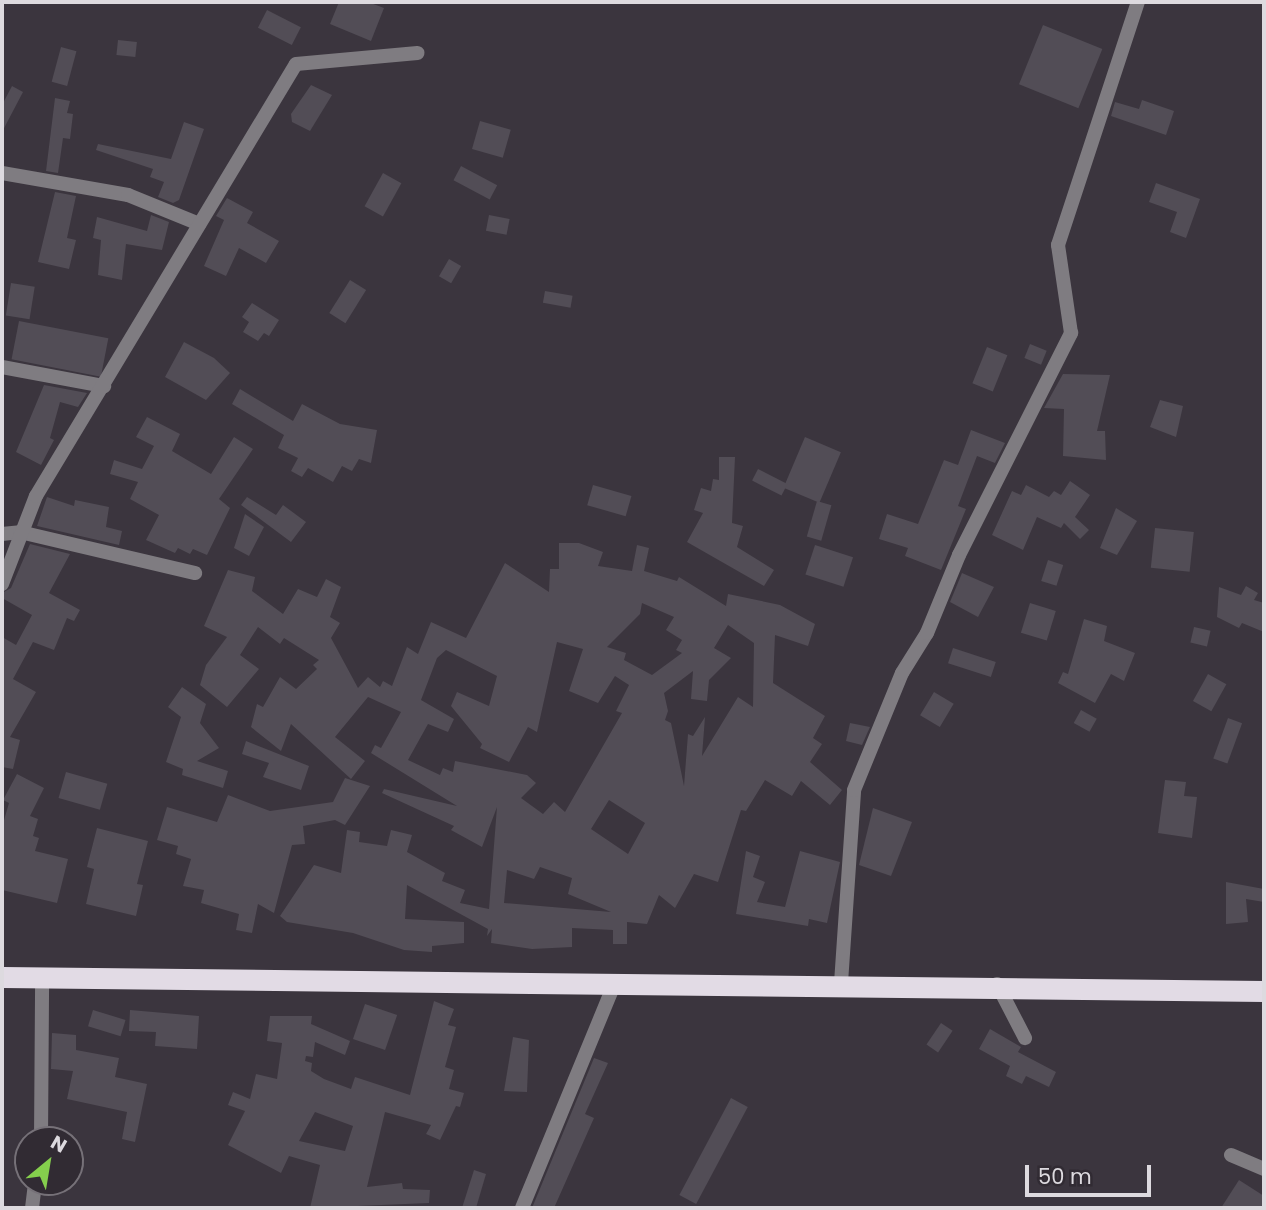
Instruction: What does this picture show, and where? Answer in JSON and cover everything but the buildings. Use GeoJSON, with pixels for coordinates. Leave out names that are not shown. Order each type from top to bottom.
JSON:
{"type":"FeatureCollection","features":[{"type":"Feature","properties":{"kind":"highway"},"geometry":{"type":"LineString","coordinates":[[2,977],[42,981],[613,987],[841,983],[998,984],[1264,991]]}},
{"type":"Feature","properties":{"kind":"street"},"geometry":{"type":"LineString","coordinates":[[841,983],[854,790],[902,673],[927,633],[959,555],[1071,333],[1058,245],[1138,2]]}},
{"type":"Feature","properties":{"kind":"street"},"geometry":{"type":"LineString","coordinates":[[2,584],[36,496],[296,64],[418,53]]}},
{"type":"Feature","properties":{"kind":"street"},"geometry":{"type":"LineString","coordinates":[[2,173],[128,195],[199,223]]}},
{"type":"Feature","properties":{"kind":"street"},"geometry":{"type":"LineString","coordinates":[[2,367],[104,386]]}},
{"type":"Feature","properties":{"kind":"street"},"geometry":{"type":"LineString","coordinates":[[2,534],[20,532],[195,573]]}},
{"type":"Feature","properties":{"kind":"street"},"geometry":{"type":"LineString","coordinates":[[41,1126],[42,981]]}},
{"type":"Feature","properties":{"kind":"street"},"geometry":{"type":"LineString","coordinates":[[998,984],[1025,1038]]}},
{"type":"Feature","properties":{"kind":"street"},"geometry":{"type":"LineString","coordinates":[[522,1208],[613,987]]}},
{"type":"Feature","properties":{"kind":"street"},"geometry":{"type":"LineString","coordinates":[[1231,1155],[1264,1169]]}}]}
